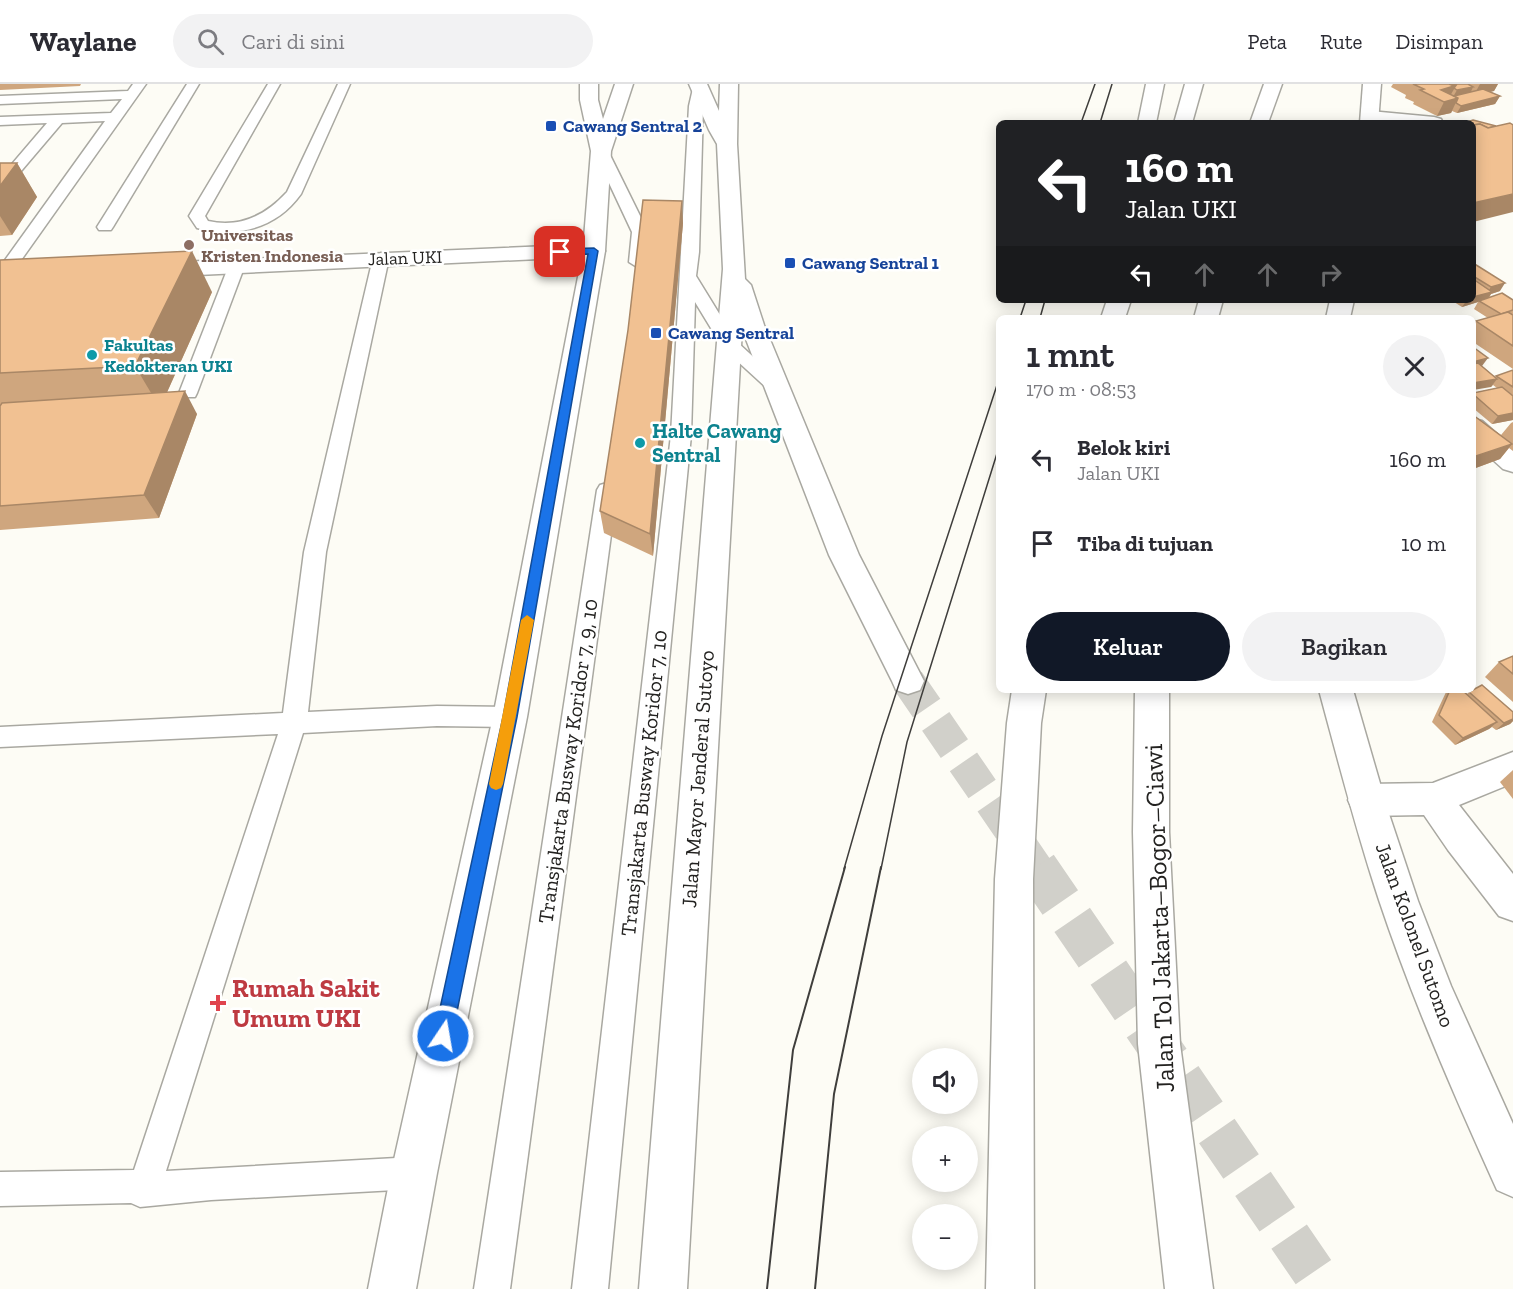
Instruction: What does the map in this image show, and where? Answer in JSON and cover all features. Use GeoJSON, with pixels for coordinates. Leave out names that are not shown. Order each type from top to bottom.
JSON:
{"type":"FeatureCollection","features":[{"type":"Feature","properties":{"kind":"main road"},"geometry":{"type":"LineString","coordinates":[[589,84],[589,100],[601,151]]}},
{"type":"Feature","properties":{"kind":"main road"},"geometry":{"type":"LineString","coordinates":[[392,1289],[414,1173],[510,717],[594,251],[601,151],[624,84]]}},
{"type":"Feature","properties":{"kind":"main road","name":"Jalan Mayor Jenderal Sutoyo"},"geometry":{"type":"LineString","coordinates":[[663,1289],[734,269],[727,144],[729,84]]}},
{"type":"Feature","properties":{"kind":"main road"},"geometry":{"type":"LineString","coordinates":[[1148,120],[1155,84]]}},
{"type":"Feature","properties":{"kind":"main road"},"geometry":{"type":"LineString","coordinates":[[1184,120],[1194,84]]}},
{"type":"Feature","properties":{"kind":"main road"},"geometry":{"type":"LineString","coordinates":[[1252,120],[1254,84]]}},
{"type":"Feature","properties":{"kind":"main road"},"geometry":{"type":"LineString","coordinates":[[1260,120],[1273,84]]}},
{"type":"Feature","properties":{"kind":"main road"},"geometry":{"type":"LineString","coordinates":[[1370,120],[1372,84]]}},
{"type":"Feature","properties":{"kind":"main road"},"geometry":{"type":"LineString","coordinates":[[699,86],[727,144]]}},
{"type":"Feature","properties":{"kind":"main road","name":"Jalan UKI"},"geometry":{"type":"LineString","coordinates":[[131,271],[381,258],[594,251]]}},
{"type":"Feature","properties":{"kind":"main road","name":"Jalan Mayor Jenderal Sutoyo"},"geometry":{"type":"LineString","coordinates":[[734,269],[752,325],[844,555],[908,681]]}},
{"type":"Feature","properties":{"kind":"main road"},"geometry":{"type":"LineString","coordinates":[[0,277],[24,276]]}},
{"type":"Feature","properties":{"kind":"main road"},"geometry":{"type":"LineString","coordinates":[[1491,434],[1513,463]]}},
{"type":"Feature","properties":{"kind":"main road"},"geometry":{"type":"LineString","coordinates":[[1010,1289],[1014,879],[1024,723],[1029,693]]}},
{"type":"Feature","properties":{"kind":"main road","name":"Jalan Tol Jakarta–Bogor–Ciawi"},"geometry":{"type":"LineString","coordinates":[[1152,693],[1151,832],[1159,1044],[1189,1289]]}},
{"type":"Feature","properties":{"kind":"main road","name":"Jalan Kolonel Sutomo"},"geometry":{"type":"LineString","coordinates":[[1337,693],[1366,800],[1409,929],[1467,1076],[1513,1173]]}},
{"type":"Feature","properties":{"kind":"main road"},"geometry":{"type":"LineString","coordinates":[[1366,800],[1434,799],[1513,767]]}},
{"type":"Feature","properties":{"kind":"main road"},"geometry":{"type":"LineString","coordinates":[[1434,799],[1461,838],[1513,903]]}},
{"type":"Feature","properties":{"kind":"lane"},"geometry":{"type":"LineString","coordinates":[[105,227],[194,84]]}},
{"type":"Feature","properties":{"kind":"lane"},"geometry":{"type":"LineString","coordinates":[[274,84],[197,216],[202,225],[220,230],[244,227],[267,219],[282,209],[294,194],[344,84]]}},
{"type":"Feature","properties":{"kind":"lane"},"geometry":{"type":"LineString","coordinates":[[699,86],[687,276],[729,344],[777,387]]}},
{"type":"Feature","properties":{"kind":"lane"},"geometry":{"type":"LineString","coordinates":[[0,100],[136,90]]}},
{"type":"Feature","properties":{"kind":"lane"},"geometry":{"type":"LineString","coordinates":[[0,277],[136,90]]}},
{"type":"Feature","properties":{"kind":"lane"},"geometry":{"type":"LineString","coordinates":[[0,121],[115,117]]}},
{"type":"Feature","properties":{"kind":"lane"},"geometry":{"type":"LineString","coordinates":[[0,187],[58,119]]}},
{"type":"Feature","properties":{"kind":"lane"},"geometry":{"type":"LineString","coordinates":[[601,151],[640,232],[636,277]]}},
{"type":"Feature","properties":{"kind":"lane"},"geometry":{"type":"LineString","coordinates":[[381,258],[315,552],[294,723],[145,1186],[140,1190],[211,1183],[414,1173]]}},
{"type":"Feature","properties":{"kind":"lane"},"geometry":{"type":"LineString","coordinates":[[188,393],[237,266]]}},
{"type":"Feature","properties":{"kind":"lane","name":"Transjakarta Busway Koridor 7, 10"},"geometry":{"type":"LineString","coordinates":[[590,1289],[681,435],[687,276]]}},
{"type":"Feature","properties":{"kind":"lane","name":"Transjakarta Busway Koridor 7, 9, 10"},"geometry":{"type":"LineString","coordinates":[[492,1289],[610,462]]}},
{"type":"Feature","properties":{"kind":"lane"},"geometry":{"type":"LineString","coordinates":[[0,737],[437,716],[510,717]]}},
{"type":"Feature","properties":{"kind":"lane"},"geometry":{"type":"LineString","coordinates":[[0,1189],[145,1186]]}},
{"type":"Feature","properties":{"kind":"building"},"geometry":{"type":"Polygon","coordinates":[[[1413,84],[1449,84],[1454,86],[1441,90],[1458,98],[1444,102],[1413,84]]]}},
{"type":"Feature","properties":{"kind":"building"},"geometry":{"type":"Polygon","coordinates":[[[1457,84],[1468,84],[1473,87],[1457,90],[1454,88],[1457,84]]]}},
{"type":"Feature","properties":{"kind":"building"},"geometry":{"type":"Polygon","coordinates":[[[1483,89],[1500,96],[1461,106],[1456,103],[1458,98],[1454,96],[1483,89]]]}},
{"type":"Feature","properties":{"kind":"building"},"geometry":{"type":"Polygon","coordinates":[[[1476,121],[1496,126],[1488,128],[1476,125],[1476,121]]]}},
{"type":"Feature","properties":{"kind":"building"},"geometry":{"type":"Polygon","coordinates":[[[1510,123],[1513,125],[1513,194],[1476,202],[1476,125],[1488,128],[1510,123]]]}},
{"type":"Feature","properties":{"kind":"building"},"geometry":{"type":"Polygon","coordinates":[[[0,163],[17,163],[0,186],[0,163]]]}},
{"type":"Feature","properties":{"kind":"building","name":"Halte Cawang Sentral"},"geometry":{"type":"Polygon","coordinates":[[[643,200],[682,201],[650,534],[600,511],[628,330],[643,200]]]}},
{"type":"Feature","properties":{"kind":"building"},"geometry":{"type":"Polygon","coordinates":[[[192,251],[135,366],[0,373],[0,260],[192,251]]]}},
{"type":"Feature","properties":{"kind":"building"},"geometry":{"type":"Polygon","coordinates":[[[1476,265],[1505,283],[1491,287],[1476,278],[1476,265]]]}},
{"type":"Feature","properties":{"kind":"building"},"geometry":{"type":"Polygon","coordinates":[[[1476,281],[1492,292],[1476,296],[1476,281]]]}},
{"type":"Feature","properties":{"kind":"building"},"geometry":{"type":"Polygon","coordinates":[[[1502,293],[1513,300],[1513,310],[1501,314],[1479,301],[1502,293]]]}},
{"type":"Feature","properties":{"kind":"building"},"geometry":{"type":"Polygon","coordinates":[[[1508,312],[1513,315],[1513,346],[1476,321],[1508,312]]]}},
{"type":"Feature","properties":{"kind":"building"},"geometry":{"type":"Polygon","coordinates":[[[1476,349],[1488,358],[1476,361],[1476,349]]]}},
{"type":"Feature","properties":{"kind":"building"},"geometry":{"type":"Polygon","coordinates":[[[1476,363],[1478,363],[1497,379],[1476,382],[1476,363]]]}},
{"type":"Feature","properties":{"kind":"building"},"geometry":{"type":"Polygon","coordinates":[[[1513,370],[1513,387],[1496,376],[1513,370]]]}},
{"type":"Feature","properties":{"kind":"building"},"geometry":{"type":"Polygon","coordinates":[[[1502,387],[1513,396],[1513,413],[1498,416],[1476,397],[1476,392],[1502,387]]]}},
{"type":"Feature","properties":{"kind":"building"},"geometry":{"type":"Polygon","coordinates":[[[185,391],[144,495],[0,506],[0,406],[2,403],[185,391]]]}},
{"type":"Feature","properties":{"kind":"building"},"geometry":{"type":"Polygon","coordinates":[[[1476,417],[1512,444],[1476,456],[1476,417]]]}},
{"type":"Feature","properties":{"kind":"building"},"geometry":{"type":"Polygon","coordinates":[[[1513,656],[1513,674],[1499,662],[1513,656]]]}},
{"type":"Feature","properties":{"kind":"building"},"geometry":{"type":"Polygon","coordinates":[[[1482,685],[1513,712],[1513,719],[1504,723],[1470,693],[1476,693],[1476,688],[1482,685]]]}},
{"type":"Feature","properties":{"kind":"building"},"geometry":{"type":"Polygon","coordinates":[[[1449,693],[1465,693],[1497,722],[1463,738],[1439,715],[1449,693]]]}},
{"type":"Feature","properties":{"kind":"tunnel"},"geometry":{"type":"LineString","coordinates":[[908,681],[1037,869]]}},
{"type":"Feature","properties":{"kind":"tunnel"},"geometry":{"type":"LineString","coordinates":[[1036,867],[1325,1289]]}},
{"type":"Feature","properties":{"kind":"tram line"},"geometry":{"type":"LineString","coordinates":[[1082,120],[1095,84]]}},
{"type":"Feature","properties":{"kind":"tram line"},"geometry":{"type":"LineString","coordinates":[[1101,120],[1112,84]]}},
{"type":"Feature","properties":{"kind":"tram line"},"geometry":{"type":"LineString","coordinates":[[1021,315],[1025,303]]}},
{"type":"Feature","properties":{"kind":"tram line"},"geometry":{"type":"LineString","coordinates":[[1041,315],[1044,303]]}},
{"type":"Feature","properties":{"kind":"tram line"},"geometry":{"type":"LineString","coordinates":[[844,869],[882,736],[996,388]]}},
{"type":"Feature","properties":{"kind":"tram line"},"geometry":{"type":"LineString","coordinates":[[881,869],[907,742],[996,457]]}},
{"type":"Feature","properties":{"kind":"tram line"},"geometry":{"type":"LineString","coordinates":[[767,1289],[793,1050],[845,867]]}},
{"type":"Feature","properties":{"kind":"tram line"},"geometry":{"type":"LineString","coordinates":[[815,1289],[834,1094],[881,867]]}},
{"type":"Feature","properties":{"kind":"slow traffic"},"geometry":{"type":"LineString","coordinates":[[496,784],[527,620]]}},
{"type":"Feature","properties":{"kind":"place","name":"Cawang Sentral 2"},"geometry":{"type":"Point","coordinates":[551,126]}},
{"type":"Feature","properties":{"kind":"place","name":"Universitas Kristen Indonesia"},"geometry":{"type":"Point","coordinates":[189,245]}},
{"type":"Feature","properties":{"kind":"place","name":"Cawang Sentral 1"},"geometry":{"type":"Point","coordinates":[790,263]}},
{"type":"Feature","properties":{"kind":"place","name":"Cawang Sentral"},"geometry":{"type":"Point","coordinates":[656,333]}},
{"type":"Feature","properties":{"kind":"place","name":"Fakultas Kedokteran UKI"},"geometry":{"type":"Point","coordinates":[92,355]}},
{"type":"Feature","properties":{"kind":"place","name":"Halte Cawang Sentral"},"geometry":{"type":"Point","coordinates":[640,443]}},
{"type":"Feature","properties":{"kind":"place","name":"Rumah Sakit Umum UKI"},"geometry":{"type":"Point","coordinates":[218,1003]}},
{"type":"Feature","properties":{"kind":"route"},"geometry":{"type":"LineString","coordinates":[[443,1036],[510,717],[594,251],[560,252]]}}]}
